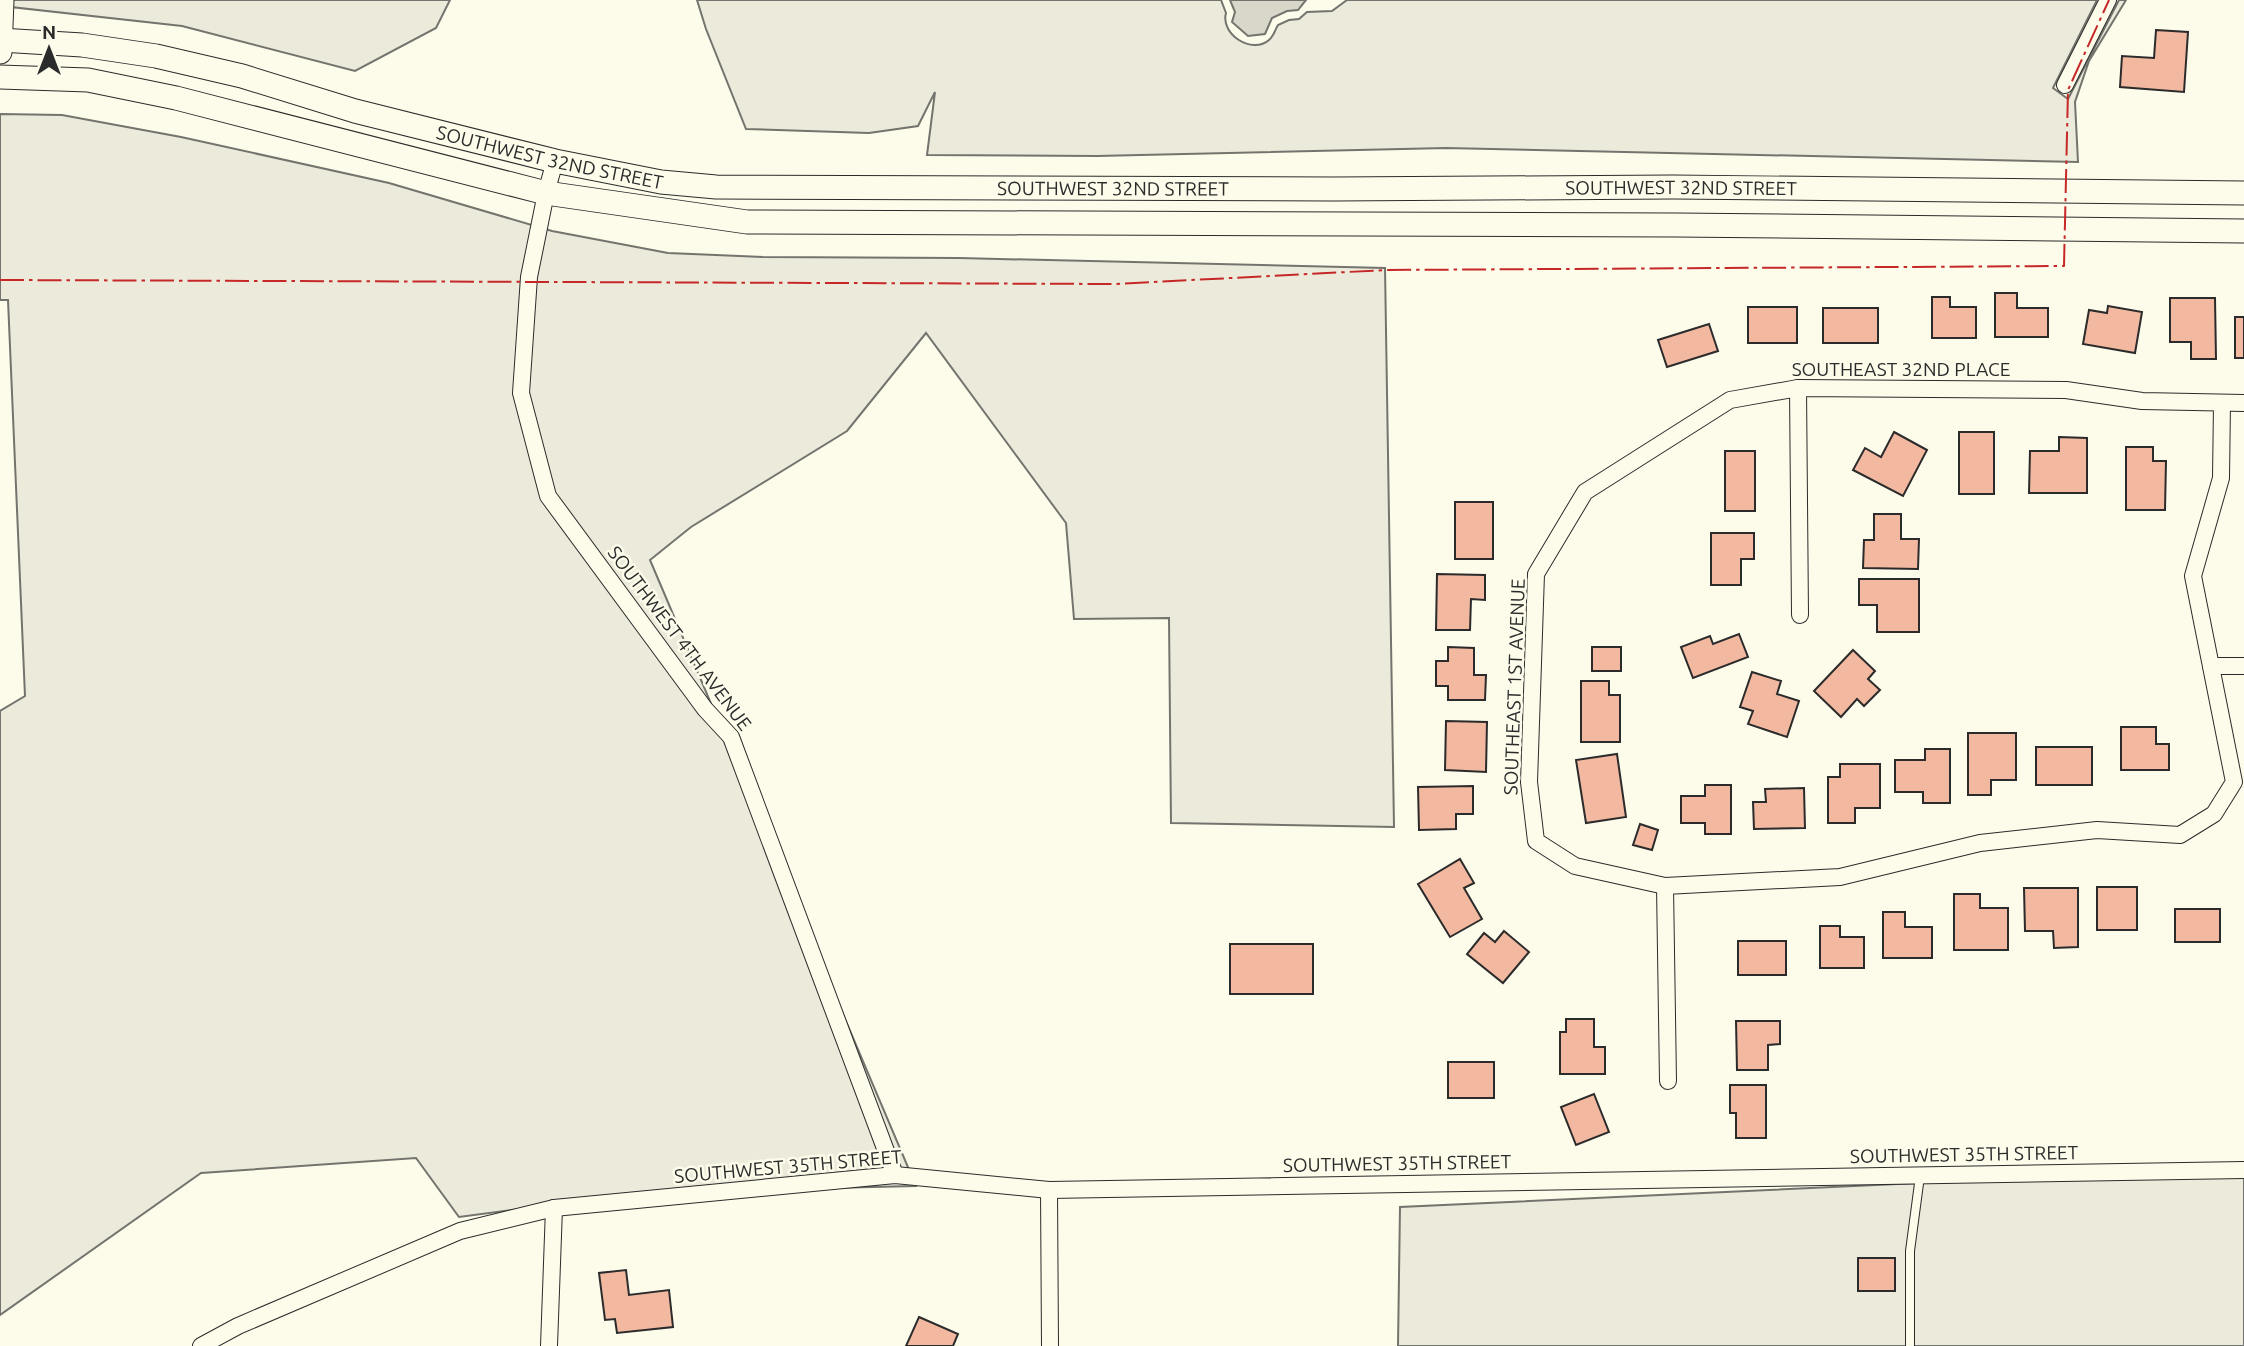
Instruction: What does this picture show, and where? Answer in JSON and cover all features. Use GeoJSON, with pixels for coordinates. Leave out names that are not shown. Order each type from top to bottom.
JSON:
{"type":"FeatureCollection","features":[{"type":"Feature","properties":{"kind":"main road"},"geometry":{"type":"LineString","coordinates":[[0,52],[2,0]]}},
{"type":"Feature","properties":{"kind":"main road","name":"SOUTHWEST 32ND STREET"},"geometry":{"type":"LineString","coordinates":[[0,40],[82,45],[156,56],[242,76],[355,111],[555,161],[661,183],[716,187],[1673,187],[2244,193]]}},
{"type":"Feature","properties":{"kind":"main road","name":"SOUTHWEST 32ND STREET"},"geometry":{"type":"LineString","coordinates":[[0,77],[88,80],[176,99],[546,193],[747,222],[1649,225],[2244,231]]}},
{"type":"Feature","properties":{"kind":"street"},"geometry":{"type":"LineString","coordinates":[[2065,85],[2108,0]]}},
{"type":"Feature","properties":{"kind":"street","name":"SOUTHWEST 4TH AVENUE"},"geometry":{"type":"LineString","coordinates":[[555,161],[529,277],[521,393],[548,496],[705,709],[731,737],[895,1175]]}},
{"type":"Feature","properties":{"kind":"street"},"geometry":{"type":"LineString","coordinates":[[1798,388],[1800,615]]}},
{"type":"Feature","properties":{"kind":"street","name":"SOUTHEAST 32ND PLACE"},"geometry":{"type":"LineString","coordinates":[[1585,492],[1730,400],[1798,388],[2066,390],[2142,401],[2244,403]]}},
{"type":"Feature","properties":{"kind":"street"},"geometry":{"type":"LineString","coordinates":[[1668,1081],[1665,886],[1840,877],[1980,843],[2097,830],[2180,835],[2214,814],[2234,782],[2193,576],[2221,478],[2222,403]]}},
{"type":"Feature","properties":{"kind":"street","name":"SOUTHEAST 1ST AVENUE"},"geometry":{"type":"LineString","coordinates":[[1585,492],[1536,574],[1529,782],[1536,841],[1575,866],[1665,886]]}},
{"type":"Feature","properties":{"kind":"street"},"geometry":{"type":"LineString","coordinates":[[2211,666],[2244,666]]}},
{"type":"Feature","properties":{"kind":"street","name":"SOUTHWEST 35TH STREET"},"geometry":{"type":"LineString","coordinates":[[201,1346],[239,1326],[460,1231],[554,1208],[895,1175],[1049,1190],[2244,1170]]}},
{"type":"Feature","properties":{"kind":"street"},"geometry":{"type":"LineString","coordinates":[[1049,1190],[1050,1346]]}},
{"type":"Feature","properties":{"kind":"street"},"geometry":{"type":"LineString","coordinates":[[550,1346],[554,1208]]}},
{"type":"Feature","properties":{"kind":"lane"},"geometry":{"type":"LineString","coordinates":[[1909,1346],[1910,1251],[1920,1176]]}},
{"type":"Feature","properties":{"kind":"shaded area"},"geometry":{"type":"Polygon","coordinates":[[[11,0],[450,0],[436,28],[355,71],[182,26],[11,7],[11,0]]]}},
{"type":"Feature","properties":{"kind":"shaded area"},"geometry":{"type":"Polygon","coordinates":[[[697,0],[1221,0],[1226,13],[1225,21],[1232,35],[1246,44],[1254,45],[1269,40],[1278,25],[1299,19],[1307,12],[1332,11],[1347,0],[2097,0],[2053,88],[2068,99],[2119,0],[2126,0],[2089,61],[2075,102],[2078,162],[1446,148],[1097,156],[927,155],[935,92],[918,126],[869,133],[746,129],[697,0]]]}},
{"type":"Feature","properties":{"kind":"shaded area"},"geometry":{"type":"Polygon","coordinates":[[[1230,0],[1306,0],[1298,10],[1287,11],[1272,18],[1265,34],[1248,36],[1232,22],[1235,12],[1230,0]]]}},
{"type":"Feature","properties":{"kind":"shaded area"},"geometry":{"type":"Polygon","coordinates":[[[0,114],[62,115],[181,137],[389,183],[552,231],[668,253],[1385,268],[1394,827],[1171,823],[1169,618],[1074,619],[1066,523],[926,333],[847,431],[691,527],[650,560],[916,1186],[645,1192],[459,1217],[416,1158],[201,1173],[0,1315],[0,711],[25,696],[8,300],[0,300],[0,114]]]}},
{"type":"Feature","properties":{"kind":"shaded area"},"geometry":{"type":"Polygon","coordinates":[[[2244,1168],[2244,1346],[1398,1346],[1400,1207],[2244,1168]]]}},
{"type":"Feature","properties":{"kind":"building"},"geometry":{"type":"Polygon","coordinates":[[[2156,30],[2188,32],[2184,92],[2120,87],[2122,56],[2154,58],[2156,30]]]}},
{"type":"Feature","properties":{"kind":"building"},"geometry":{"type":"Polygon","coordinates":[[[1995,293],[2017,293],[2017,308],[2048,308],[2048,337],[1995,337],[1995,293]]]}},
{"type":"Feature","properties":{"kind":"building"},"geometry":{"type":"Polygon","coordinates":[[[1932,297],[1950,297],[1950,307],[1976,307],[1976,338],[1932,338],[1932,297]]]}},
{"type":"Feature","properties":{"kind":"building"},"geometry":{"type":"Polygon","coordinates":[[[2170,298],[2215,298],[2216,359],[2191,359],[2191,342],[2170,342],[2170,298]]]}},
{"type":"Feature","properties":{"kind":"building"},"geometry":{"type":"Polygon","coordinates":[[[2108,306],[2142,312],[2135,353],[2083,344],[2089,310],[2107,313],[2108,306]]]}},
{"type":"Feature","properties":{"kind":"building"},"geometry":{"type":"Polygon","coordinates":[[[1748,307],[1797,307],[1797,343],[1748,343],[1748,307]]]}},
{"type":"Feature","properties":{"kind":"building"},"geometry":{"type":"Polygon","coordinates":[[[1823,308],[1878,308],[1878,343],[1823,343],[1823,308]]]}},
{"type":"Feature","properties":{"kind":"building"},"geometry":{"type":"Polygon","coordinates":[[[2235,317],[2244,317],[2244,358],[2235,358],[2235,317]]]}},
{"type":"Feature","properties":{"kind":"building"},"geometry":{"type":"Polygon","coordinates":[[[1709,324],[1718,351],[1667,367],[1658,340],[1709,324]]]}},
{"type":"Feature","properties":{"kind":"building"},"geometry":{"type":"Polygon","coordinates":[[[1894,432],[1927,450],[1903,496],[1853,470],[1865,448],[1881,457],[1894,432]]]}},
{"type":"Feature","properties":{"kind":"building"},"geometry":{"type":"Polygon","coordinates":[[[1959,432],[1994,432],[1994,494],[1959,494],[1959,432]]]}},
{"type":"Feature","properties":{"kind":"building"},"geometry":{"type":"Polygon","coordinates":[[[2059,437],[2087,438],[2087,493],[2029,493],[2030,451],[2059,451],[2059,437]]]}},
{"type":"Feature","properties":{"kind":"building"},"geometry":{"type":"Polygon","coordinates":[[[2126,447],[2153,447],[2153,461],[2166,461],[2165,510],[2126,510],[2126,447]]]}},
{"type":"Feature","properties":{"kind":"building"},"geometry":{"type":"Polygon","coordinates":[[[1725,451],[1755,451],[1755,511],[1725,511],[1725,451]]]}},
{"type":"Feature","properties":{"kind":"building"},"geometry":{"type":"Polygon","coordinates":[[[1455,502],[1493,502],[1493,559],[1455,559],[1455,502]]]}},
{"type":"Feature","properties":{"kind":"building"},"geometry":{"type":"Polygon","coordinates":[[[1874,514],[1901,514],[1901,539],[1919,539],[1918,569],[1863,568],[1864,540],[1874,540],[1874,514]]]}},
{"type":"Feature","properties":{"kind":"building"},"geometry":{"type":"Polygon","coordinates":[[[1711,533],[1754,533],[1754,559],[1741,559],[1741,585],[1711,585],[1711,533]]]}},
{"type":"Feature","properties":{"kind":"building"},"geometry":{"type":"Polygon","coordinates":[[[1437,574],[1485,575],[1485,600],[1471,599],[1470,630],[1436,630],[1437,574]]]}},
{"type":"Feature","properties":{"kind":"building"},"geometry":{"type":"Polygon","coordinates":[[[1859,579],[1919,579],[1919,632],[1877,632],[1877,605],[1859,605],[1859,579]]]}},
{"type":"Feature","properties":{"kind":"building"},"geometry":{"type":"Polygon","coordinates":[[[1739,634],[1748,657],[1693,678],[1681,647],[1710,636],[1713,644],[1739,634]]]}},
{"type":"Feature","properties":{"kind":"building"},"geometry":{"type":"Polygon","coordinates":[[[1448,647],[1474,648],[1474,675],[1486,675],[1485,700],[1448,700],[1448,686],[1436,686],[1436,661],[1448,661],[1448,647]]]}},
{"type":"Feature","properties":{"kind":"building"},"geometry":{"type":"Polygon","coordinates":[[[1592,647],[1621,647],[1621,671],[1592,671],[1592,647]]]}},
{"type":"Feature","properties":{"kind":"building"},"geometry":{"type":"Polygon","coordinates":[[[1853,650],[1875,671],[1868,679],[1880,690],[1864,706],[1857,699],[1841,717],[1814,691],[1853,650]]]}},
{"type":"Feature","properties":{"kind":"building"},"geometry":{"type":"Polygon","coordinates":[[[1752,672],[1781,681],[1777,694],[1799,701],[1787,737],[1748,724],[1753,711],[1740,707],[1752,672]]]}},
{"type":"Feature","properties":{"kind":"building"},"geometry":{"type":"Polygon","coordinates":[[[1581,681],[1609,681],[1609,695],[1620,695],[1620,742],[1581,742],[1581,681]]]}},
{"type":"Feature","properties":{"kind":"building"},"geometry":{"type":"Polygon","coordinates":[[[1446,721],[1487,722],[1486,772],[1445,770],[1446,721]]]}},
{"type":"Feature","properties":{"kind":"building"},"geometry":{"type":"Polygon","coordinates":[[[2121,727],[2156,727],[2156,744],[2169,744],[2169,770],[2121,770],[2121,727]]]}},
{"type":"Feature","properties":{"kind":"building"},"geometry":{"type":"Polygon","coordinates":[[[1968,733],[2016,733],[2016,780],[1991,780],[1991,795],[1968,795],[1968,733]]]}},
{"type":"Feature","properties":{"kind":"building"},"geometry":{"type":"Polygon","coordinates":[[[2036,747],[2092,747],[2092,785],[2036,785],[2036,747]]]}},
{"type":"Feature","properties":{"kind":"building"},"geometry":{"type":"Polygon","coordinates":[[[1925,749],[1950,749],[1950,803],[1923,803],[1923,792],[1895,792],[1895,760],[1925,760],[1925,749]]]}},
{"type":"Feature","properties":{"kind":"building"},"geometry":{"type":"Polygon","coordinates":[[[1617,754],[1626,817],[1586,823],[1576,760],[1617,754]]]}},
{"type":"Feature","properties":{"kind":"building"},"geometry":{"type":"Polygon","coordinates":[[[1840,764],[1880,764],[1880,808],[1855,808],[1855,823],[1828,823],[1828,777],[1840,777],[1840,764]]]}},
{"type":"Feature","properties":{"kind":"building"},"geometry":{"type":"Polygon","coordinates":[[[1705,785],[1731,785],[1731,834],[1705,834],[1705,823],[1681,823],[1681,796],[1705,796],[1705,785]]]}},
{"type":"Feature","properties":{"kind":"building"},"geometry":{"type":"Polygon","coordinates":[[[1473,786],[1473,814],[1456,814],[1456,829],[1419,830],[1418,787],[1473,786]]]}},
{"type":"Feature","properties":{"kind":"building"},"geometry":{"type":"Polygon","coordinates":[[[1804,788],[1805,828],[1754,829],[1753,802],[1766,802],[1765,789],[1804,788]]]}},
{"type":"Feature","properties":{"kind":"building"},"geometry":{"type":"Polygon","coordinates":[[[1640,824],[1658,830],[1652,850],[1633,845],[1640,824]]]}},
{"type":"Feature","properties":{"kind":"building"},"geometry":{"type":"Polygon","coordinates":[[[1460,859],[1474,883],[1464,888],[1482,919],[1450,937],[1418,884],[1460,859]]]}},
{"type":"Feature","properties":{"kind":"building"},"geometry":{"type":"Polygon","coordinates":[[[2097,887],[2137,887],[2137,930],[2097,930],[2097,887]]]}},
{"type":"Feature","properties":{"kind":"building"},"geometry":{"type":"Polygon","coordinates":[[[2024,888],[2078,888],[2078,947],[2054,948],[2053,931],[2025,931],[2024,888]]]}},
{"type":"Feature","properties":{"kind":"building"},"geometry":{"type":"Polygon","coordinates":[[[1954,894],[1980,894],[1980,908],[2008,908],[2008,950],[1954,950],[1954,894]]]}},
{"type":"Feature","properties":{"kind":"building"},"geometry":{"type":"Polygon","coordinates":[[[2175,909],[2220,909],[2220,942],[2175,942],[2175,909]]]}},
{"type":"Feature","properties":{"kind":"building"},"geometry":{"type":"Polygon","coordinates":[[[1883,912],[1905,912],[1905,927],[1932,927],[1932,958],[1883,958],[1883,912]]]}},
{"type":"Feature","properties":{"kind":"building"},"geometry":{"type":"Polygon","coordinates":[[[1820,926],[1840,926],[1840,937],[1864,937],[1864,968],[1820,968],[1820,926]]]}},
{"type":"Feature","properties":{"kind":"building"},"geometry":{"type":"Polygon","coordinates":[[[1504,931],[1529,952],[1503,983],[1467,954],[1484,933],[1495,942],[1504,931]]]}},
{"type":"Feature","properties":{"kind":"building"},"geometry":{"type":"Polygon","coordinates":[[[1738,941],[1786,941],[1786,975],[1738,975],[1738,941]]]}},
{"type":"Feature","properties":{"kind":"building"},"geometry":{"type":"Polygon","coordinates":[[[1230,944],[1313,944],[1313,994],[1230,994],[1230,944]]]}},
{"type":"Feature","properties":{"kind":"building"},"geometry":{"type":"Polygon","coordinates":[[[1566,1019],[1594,1019],[1594,1047],[1605,1047],[1605,1074],[1560,1074],[1560,1032],[1566,1032],[1566,1019]]]}},
{"type":"Feature","properties":{"kind":"building"},"geometry":{"type":"Polygon","coordinates":[[[1736,1021],[1780,1021],[1780,1044],[1768,1045],[1768,1070],[1737,1070],[1736,1021]]]}},
{"type":"Feature","properties":{"kind":"building"},"geometry":{"type":"Polygon","coordinates":[[[1448,1062],[1494,1062],[1494,1098],[1448,1098],[1448,1062]]]}},
{"type":"Feature","properties":{"kind":"building"},"geometry":{"type":"Polygon","coordinates":[[[1730,1085],[1766,1085],[1766,1138],[1736,1138],[1736,1113],[1730,1113],[1730,1085]]]}},
{"type":"Feature","properties":{"kind":"building"},"geometry":{"type":"Polygon","coordinates":[[[1594,1094],[1609,1132],[1576,1145],[1561,1107],[1594,1094]]]}},
{"type":"Feature","properties":{"kind":"building"},"geometry":{"type":"Polygon","coordinates":[[[1858,1258],[1895,1258],[1895,1291],[1858,1291],[1858,1258]]]}},
{"type":"Feature","properties":{"kind":"building"},"geometry":{"type":"Polygon","coordinates":[[[626,1270],[629,1295],[669,1290],[673,1327],[617,1333],[615,1319],[605,1320],[599,1273],[626,1270]]]}},
{"type":"Feature","properties":{"kind":"building"},"geometry":{"type":"Polygon","coordinates":[[[919,1317],[958,1334],[953,1346],[906,1346],[919,1317]]]}},
{"type":"Feature","properties":{"kind":"power"},"geometry":{"type":"LineString","coordinates":[[0,280],[1115,284],[1386,270],[2064,266],[2068,90],[2109,0]]}}]}
